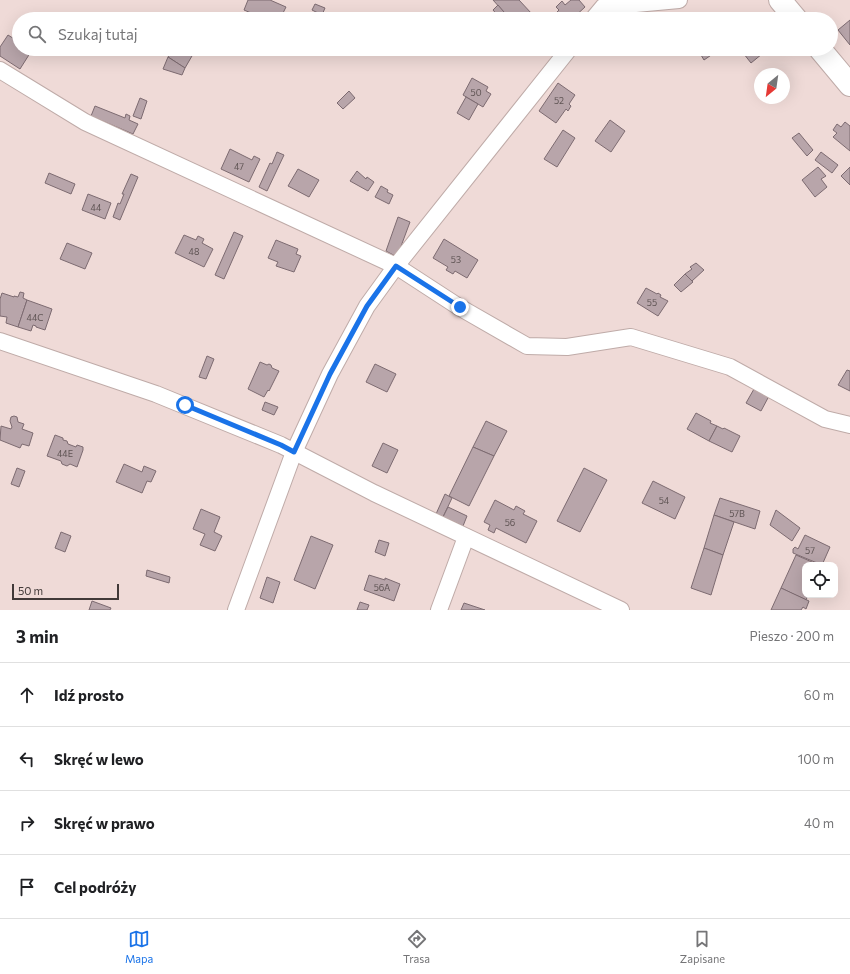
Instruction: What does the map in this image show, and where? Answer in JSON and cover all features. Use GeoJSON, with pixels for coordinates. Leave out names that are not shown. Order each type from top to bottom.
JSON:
{"type":"FeatureCollection","features":[{"type":"Feature","properties":{"kind":"street"},"geometry":{"type":"LineString","coordinates":[[599,12],[603,7],[679,0]]}},
{"type":"Feature","properties":{"kind":"street"},"geometry":{"type":"LineString","coordinates":[[780,0],[790,12]]}},
{"type":"Feature","properties":{"kind":"street"},"geometry":{"type":"LineString","coordinates":[[236,610],[294,452],[330,374],[367,306],[396,266],[563,56]]}},
{"type":"Feature","properties":{"kind":"street"},"geometry":{"type":"LineString","coordinates":[[826,56],[850,85]]}},
{"type":"Feature","properties":{"kind":"street"},"geometry":{"type":"LineString","coordinates":[[0,70],[85,122],[396,266],[460,307],[527,346],[567,347],[631,337],[730,366],[825,419],[850,425]]}},
{"type":"Feature","properties":{"kind":"street"},"geometry":{"type":"LineString","coordinates":[[0,341],[156,394],[281,445],[374,494],[466,536],[602,606],[621,610]]}},
{"type":"Feature","properties":{"kind":"street"},"geometry":{"type":"LineString","coordinates":[[439,610],[466,536]]}},
{"type":"Feature","properties":{"kind":"building"},"geometry":{"type":"Polygon","coordinates":[[[248,0],[270,0],[286,7],[284,12],[249,12],[244,10],[248,0]]]}},
{"type":"Feature","properties":{"kind":"building"},"geometry":{"type":"Polygon","coordinates":[[[493,0],[519,0],[530,12],[504,12],[493,0]]]}},
{"type":"Feature","properties":{"kind":"building"},"geometry":{"type":"Polygon","coordinates":[[[571,0],[579,0],[585,7],[580,12],[557,12],[559,10],[556,7],[562,1],[565,5],[571,0]]]}},
{"type":"Feature","properties":{"kind":"building"},"geometry":{"type":"Polygon","coordinates":[[[315,4],[325,8],[323,12],[316,12],[312,10],[315,4]]]}},
{"type":"Feature","properties":{"kind":"building"},"geometry":{"type":"Polygon","coordinates":[[[498,5],[504,12],[495,12],[493,10],[498,5]]]}},
{"type":"Feature","properties":{"kind":"building"},"geometry":{"type":"Polygon","coordinates":[[[850,20],[850,45],[838,30],[850,20]]]}},
{"type":"Feature","properties":{"kind":"building"},"geometry":{"type":"Polygon","coordinates":[[[8,35],[12,38],[12,56],[28,56],[20,69],[0,56],[0,47],[8,35]]]}},
{"type":"Feature","properties":{"kind":"building"},"geometry":{"type":"Polygon","coordinates":[[[169,56],[192,56],[185,68],[168,57],[169,56]]]}},
{"type":"Feature","properties":{"kind":"building"},"geometry":{"type":"Polygon","coordinates":[[[702,56],[710,56],[704,60],[702,56]]]}},
{"type":"Feature","properties":{"kind":"building"},"geometry":{"type":"Polygon","coordinates":[[[746,56],[760,56],[751,63],[746,56]]]}},
{"type":"Feature","properties":{"kind":"building"},"geometry":{"type":"Polygon","coordinates":[[[168,57],[185,68],[182,75],[163,69],[168,57]]]}},
{"type":"Feature","properties":{"kind":"building"},"geometry":{"type":"Polygon","coordinates":[[[472,78],[488,87],[486,91],[491,94],[483,107],[463,95],[472,78]]]}},
{"type":"Feature","properties":{"kind":"building"},"geometry":{"type":"Polygon","coordinates":[[[558,83],[575,95],[569,104],[571,106],[568,111],[566,109],[556,123],[539,111],[558,83]]]}},
{"type":"Feature","properties":{"kind":"building"},"geometry":{"type":"Polygon","coordinates":[[[349,91],[355,98],[343,109],[337,103],[349,91]]]}},
{"type":"Feature","properties":{"kind":"building"},"geometry":{"type":"Polygon","coordinates":[[[466,97],[478,104],[469,120],[457,113],[466,97]]]}},
{"type":"Feature","properties":{"kind":"building"},"geometry":{"type":"Polygon","coordinates":[[[140,98],[147,101],[141,119],[133,116],[140,98]]]}},
{"type":"Feature","properties":{"kind":"building"},"geometry":{"type":"Polygon","coordinates":[[[95,106],[125,118],[126,114],[130,116],[129,120],[138,124],[133,134],[91,116],[95,106]]]}},
{"type":"Feature","properties":{"kind":"building"},"geometry":{"type":"Polygon","coordinates":[[[610,120],[625,131],[611,152],[595,141],[610,120]]]}},
{"type":"Feature","properties":{"kind":"building"},"geometry":{"type":"Polygon","coordinates":[[[845,122],[850,126],[850,151],[833,137],[837,133],[833,130],[837,124],[841,127],[845,122]]]}},
{"type":"Feature","properties":{"kind":"building"},"geometry":{"type":"Polygon","coordinates":[[[563,130],[575,138],[557,167],[544,159],[563,130]]]}},
{"type":"Feature","properties":{"kind":"building"},"geometry":{"type":"Polygon","coordinates":[[[799,133],[813,150],[807,156],[792,138],[799,133]]]}},
{"type":"Feature","properties":{"kind":"building"},"geometry":{"type":"Polygon","coordinates":[[[230,149],[252,160],[254,156],[260,159],[249,182],[221,169],[230,149]]]}},
{"type":"Feature","properties":{"kind":"building"},"geometry":{"type":"Polygon","coordinates":[[[277,152],[284,155],[267,191],[259,187],[277,152]]]}},
{"type":"Feature","properties":{"kind":"building"},"geometry":{"type":"Polygon","coordinates":[[[821,152],[838,165],[832,173],[815,160],[821,152]]]}},
{"type":"Feature","properties":{"kind":"building"},"geometry":{"type":"Polygon","coordinates":[[[818,167],[826,176],[821,179],[827,187],[815,197],[802,180],[818,167]]]}},
{"type":"Feature","properties":{"kind":"building"},"geometry":{"type":"Polygon","coordinates":[[[850,167],[850,185],[841,176],[850,167]]]}},
{"type":"Feature","properties":{"kind":"building"},"geometry":{"type":"Polygon","coordinates":[[[298,169],[319,180],[309,197],[288,186],[298,169]]]}},
{"type":"Feature","properties":{"kind":"building"},"geometry":{"type":"Polygon","coordinates":[[[357,171],[366,179],[367,177],[374,182],[368,191],[350,181],[357,171]]]}},
{"type":"Feature","properties":{"kind":"building"},"geometry":{"type":"Polygon","coordinates":[[[49,173],[75,184],[71,194],[45,183],[49,173]]]}},
{"type":"Feature","properties":{"kind":"building"},"geometry":{"type":"Polygon","coordinates":[[[131,174],[138,177],[120,220],[113,217],[118,203],[120,204],[124,194],[122,194],[131,174]]]}},
{"type":"Feature","properties":{"kind":"building"},"geometry":{"type":"Polygon","coordinates":[[[381,186],[393,195],[389,204],[375,197],[381,186]]]}},
{"type":"Feature","properties":{"kind":"building"},"geometry":{"type":"Polygon","coordinates":[[[88,194],[111,203],[105,219],[82,210],[88,194]]]}},
{"type":"Feature","properties":{"kind":"building"},"geometry":{"type":"Polygon","coordinates":[[[398,217],[410,222],[397,257],[386,251],[398,217]]]}},
{"type":"Feature","properties":{"kind":"building"},"geometry":{"type":"Polygon","coordinates":[[[234,232],[243,236],[224,279],[215,275],[234,232]]]}},
{"type":"Feature","properties":{"kind":"building"},"geometry":{"type":"Polygon","coordinates":[[[184,235],[196,240],[198,236],[204,239],[202,243],[213,249],[204,267],[175,253],[184,235]]]}},
{"type":"Feature","properties":{"kind":"building"},"geometry":{"type":"Polygon","coordinates":[[[444,239],[478,260],[467,278],[455,271],[453,274],[446,270],[448,267],[433,258],[444,239]]]}},
{"type":"Feature","properties":{"kind":"building"},"geometry":{"type":"Polygon","coordinates":[[[276,240],[298,249],[296,254],[301,256],[294,272],[276,266],[278,262],[268,258],[276,240]]]}},
{"type":"Feature","properties":{"kind":"building"},"geometry":{"type":"Polygon","coordinates":[[[67,243],[92,253],[85,269],[60,259],[67,243]]]}},
{"type":"Feature","properties":{"kind":"building"},"geometry":{"type":"Polygon","coordinates":[[[696,263],[704,270],[692,281],[685,274],[692,269],[690,267],[696,263]]]}},
{"type":"Feature","properties":{"kind":"building"},"geometry":{"type":"Polygon","coordinates":[[[685,274],[693,282],[681,292],[674,285],[685,274]]]}},
{"type":"Feature","properties":{"kind":"building"},"geometry":{"type":"Polygon","coordinates":[[[646,288],[657,294],[658,293],[661,295],[660,297],[668,301],[658,316],[637,303],[646,288]]]}},
{"type":"Feature","properties":{"kind":"building"},"geometry":{"type":"Polygon","coordinates":[[[20,292],[24,293],[23,298],[27,300],[18,327],[6,323],[7,317],[0,316],[0,299],[2,293],[18,297],[20,292]]]}},
{"type":"Feature","properties":{"kind":"building"},"geometry":{"type":"Polygon","coordinates":[[[27,300],[52,309],[45,330],[33,325],[31,331],[18,327],[27,300]]]}},
{"type":"Feature","properties":{"kind":"building"},"geometry":{"type":"Polygon","coordinates":[[[207,356],[214,359],[206,379],[199,377],[207,356]]]}},
{"type":"Feature","properties":{"kind":"building"},"geometry":{"type":"Polygon","coordinates":[[[260,362],[267,365],[269,364],[272,368],[279,371],[269,391],[268,390],[264,397],[248,389],[260,362]]]}},
{"type":"Feature","properties":{"kind":"building"},"geometry":{"type":"Polygon","coordinates":[[[375,364],[396,374],[387,392],[366,382],[375,364]]]}},
{"type":"Feature","properties":{"kind":"building"},"geometry":{"type":"Polygon","coordinates":[[[847,370],[850,371],[850,391],[838,385],[847,370]]]}},
{"type":"Feature","properties":{"kind":"building"},"geometry":{"type":"Polygon","coordinates":[[[754,389],[769,396],[761,411],[746,403],[754,389]]]}},
{"type":"Feature","properties":{"kind":"building"},"geometry":{"type":"Polygon","coordinates":[[[265,402],[278,407],[274,415],[262,410],[265,402]]]}},
{"type":"Feature","properties":{"kind":"building"},"geometry":{"type":"Polygon","coordinates":[[[696,413],[717,426],[709,441],[687,429],[696,413]]]}},
{"type":"Feature","properties":{"kind":"building"},"geometry":{"type":"Polygon","coordinates":[[[11,417],[17,417],[18,422],[24,424],[22,429],[33,433],[29,446],[22,444],[20,448],[0,440],[1,426],[11,429],[12,427],[10,421],[11,417]]]}},
{"type":"Feature","properties":{"kind":"building"},"geometry":{"type":"Polygon","coordinates":[[[486,421],[507,431],[494,456],[473,447],[486,421]]]}},
{"type":"Feature","properties":{"kind":"building"},"geometry":{"type":"Polygon","coordinates":[[[717,426],[740,436],[732,452],[709,441],[717,426]]]}},
{"type":"Feature","properties":{"kind":"building"},"geometry":{"type":"Polygon","coordinates":[[[55,435],[63,438],[63,440],[67,441],[68,444],[76,447],[77,445],[83,447],[77,467],[70,464],[67,466],[62,464],[61,461],[47,456],[55,435]]]}},
{"type":"Feature","properties":{"kind":"building"},"geometry":{"type":"Polygon","coordinates":[[[383,443],[398,450],[387,473],[372,466],[383,443]]]}},
{"type":"Feature","properties":{"kind":"building"},"geometry":{"type":"Polygon","coordinates":[[[473,447],[494,456],[469,506],[449,496],[473,447]]]}},
{"type":"Feature","properties":{"kind":"building"},"geometry":{"type":"Polygon","coordinates":[[[124,464],[142,472],[144,466],[156,471],[151,482],[147,481],[142,493],[116,482],[124,464]]]}},
{"type":"Feature","properties":{"kind":"building"},"geometry":{"type":"Polygon","coordinates":[[[17,468],[25,471],[19,487],[11,484],[17,468]]]}},
{"type":"Feature","properties":{"kind":"building"},"geometry":{"type":"Polygon","coordinates":[[[584,468],[607,480],[580,532],[557,521],[584,468]]]}},
{"type":"Feature","properties":{"kind":"building"},"geometry":{"type":"Polygon","coordinates":[[[653,481],[685,497],[675,519],[642,503],[653,481]]]}},
{"type":"Feature","properties":{"kind":"building"},"geometry":{"type":"Polygon","coordinates":[[[445,494],[452,498],[443,517],[436,514],[445,494]]]}},
{"type":"Feature","properties":{"kind":"building"},"geometry":{"type":"Polygon","coordinates":[[[720,498],[760,511],[755,529],[714,515],[720,498]]]}},
{"type":"Feature","properties":{"kind":"building"},"geometry":{"type":"Polygon","coordinates":[[[495,500],[514,510],[516,506],[525,511],[523,514],[537,521],[526,543],[496,528],[494,533],[488,530],[490,525],[484,522],[495,500]]]}},
{"type":"Feature","properties":{"kind":"building"},"geometry":{"type":"Polygon","coordinates":[[[448,507],[467,516],[463,526],[443,517],[448,507]]]}},
{"type":"Feature","properties":{"kind":"building"},"geometry":{"type":"Polygon","coordinates":[[[201,509],[220,517],[214,532],[222,536],[215,551],[200,545],[205,534],[193,529],[201,509]]]}},
{"type":"Feature","properties":{"kind":"building"},"geometry":{"type":"Polygon","coordinates":[[[776,510],[800,528],[792,541],[770,525],[776,510]]]}},
{"type":"Feature","properties":{"kind":"building"},"geometry":{"type":"Polygon","coordinates":[[[714,515],[734,522],[723,555],[704,548],[714,515]]]}},
{"type":"Feature","properties":{"kind":"building"},"geometry":{"type":"Polygon","coordinates":[[[61,532],[71,536],[65,552],[55,548],[61,532]]]}},
{"type":"Feature","properties":{"kind":"building"},"geometry":{"type":"Polygon","coordinates":[[[805,535],[830,547],[823,562],[815,562],[793,553],[793,549],[795,547],[798,549],[805,535]]]}},
{"type":"Feature","properties":{"kind":"building"},"geometry":{"type":"Polygon","coordinates":[[[311,536],[333,545],[315,589],[294,580],[311,536]]]}},
{"type":"Feature","properties":{"kind":"building"},"geometry":{"type":"Polygon","coordinates":[[[379,540],[389,543],[385,556],[375,552],[379,540]]]}},
{"type":"Feature","properties":{"kind":"building"},"geometry":{"type":"Polygon","coordinates":[[[704,548],[723,555],[711,595],[691,588],[704,548]]]}},
{"type":"Feature","properties":{"kind":"building"},"geometry":{"type":"Polygon","coordinates":[[[796,555],[812,562],[802,562],[802,598],[807,598],[806,600],[781,588],[796,555]]]}},
{"type":"Feature","properties":{"kind":"building"},"geometry":{"type":"Polygon","coordinates":[[[147,570],[170,577],[169,583],[146,576],[147,570]]]}},
{"type":"Feature","properties":{"kind":"building"},"geometry":{"type":"Polygon","coordinates":[[[369,575],[385,580],[385,578],[400,584],[394,601],[364,590],[369,575]]]}},
{"type":"Feature","properties":{"kind":"building"},"geometry":{"type":"Polygon","coordinates":[[[267,577],[280,582],[273,603],[260,598],[267,577]]]}},
{"type":"Feature","properties":{"kind":"building"},"geometry":{"type":"Polygon","coordinates":[[[781,588],[809,601],[806,609],[803,607],[801,610],[771,610],[781,588]]]}},
{"type":"Feature","properties":{"kind":"building"},"geometry":{"type":"Polygon","coordinates":[[[92,601],[111,608],[110,610],[89,610],[92,601]]]}},
{"type":"Feature","properties":{"kind":"building"},"geometry":{"type":"Polygon","coordinates":[[[360,602],[369,605],[367,610],[357,610],[360,602]]]}},
{"type":"Feature","properties":{"kind":"building"},"geometry":{"type":"Polygon","coordinates":[[[464,603],[485,610],[461,610],[464,603]]]}},
{"type":"Feature","properties":{"kind":"route"},"geometry":{"type":"LineString","coordinates":[[185,405],[281,445],[294,452],[330,374],[367,306],[396,266],[460,307]]}}]}
